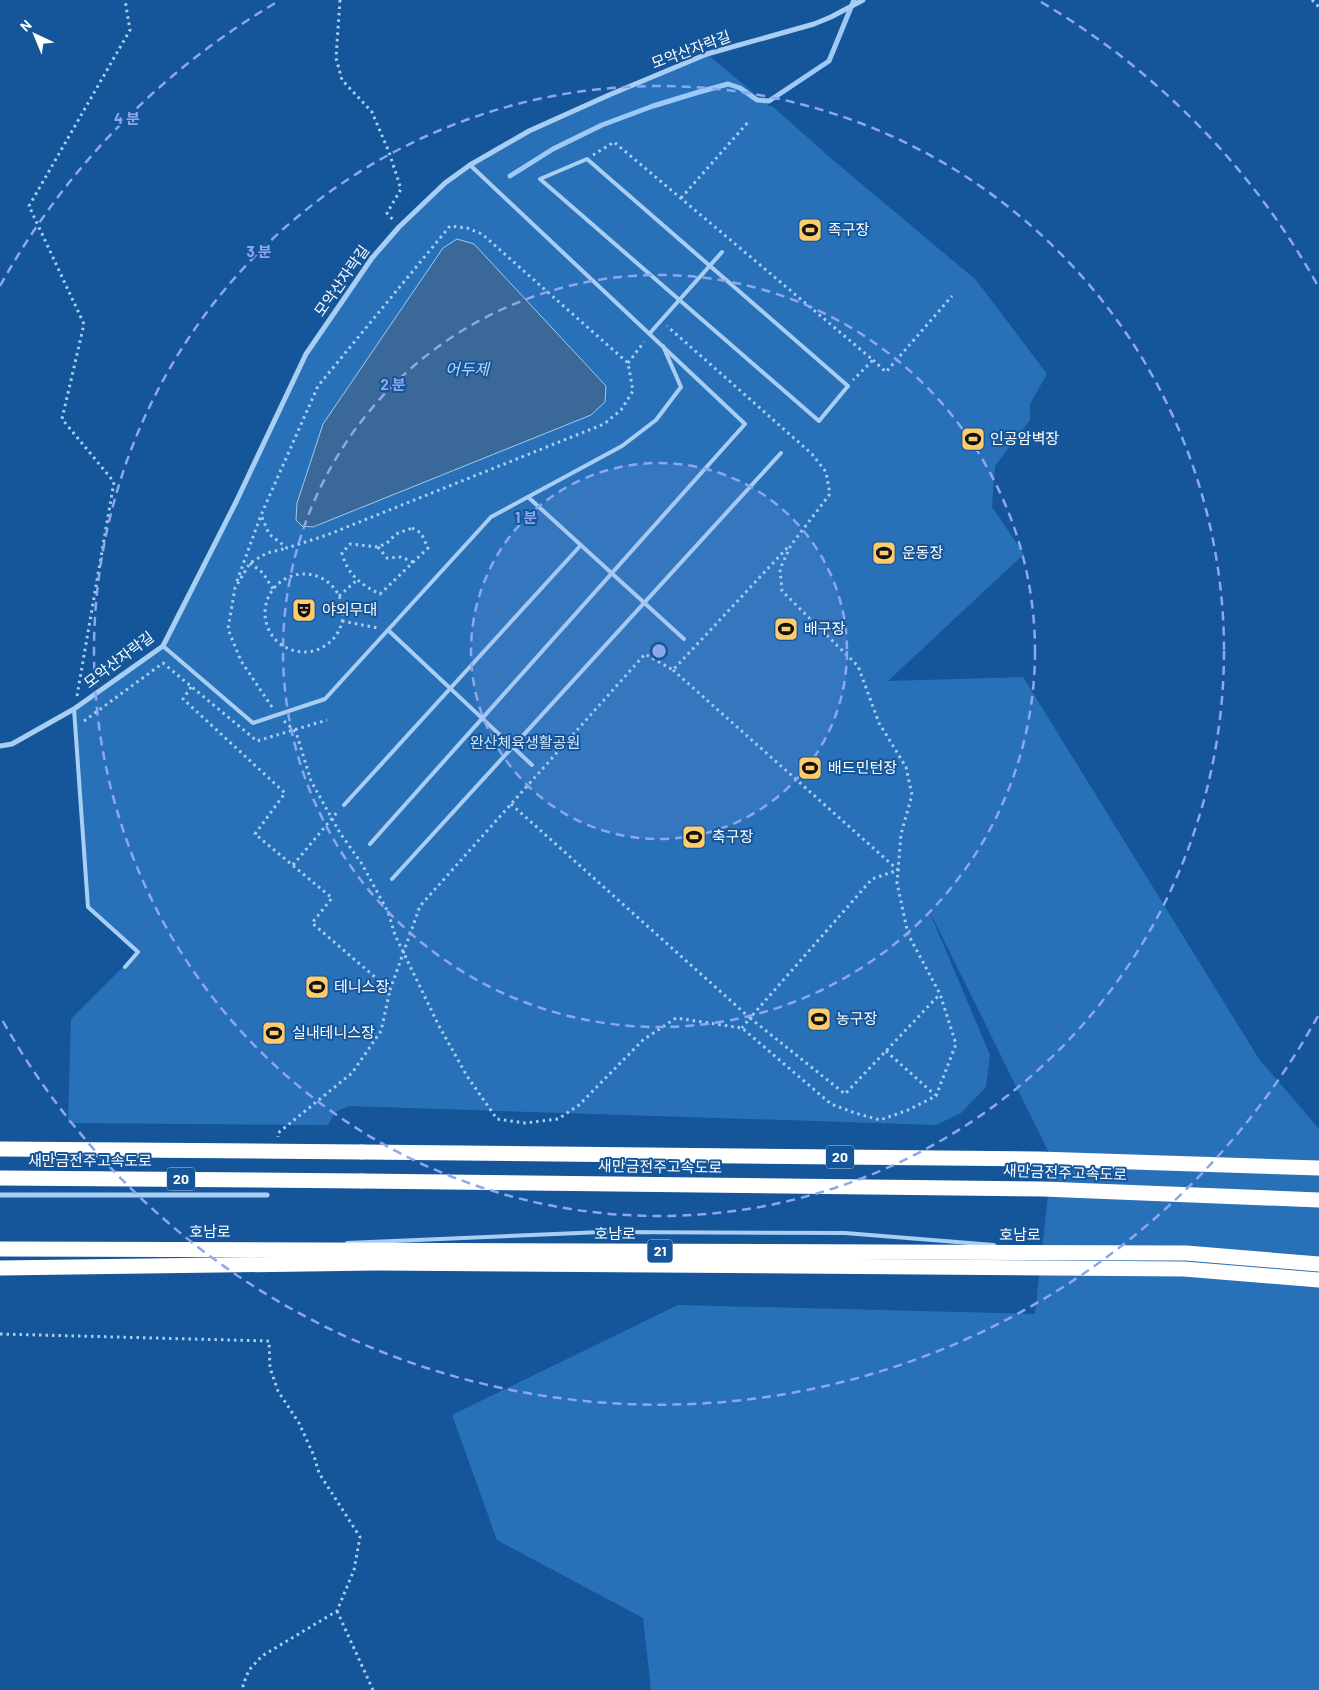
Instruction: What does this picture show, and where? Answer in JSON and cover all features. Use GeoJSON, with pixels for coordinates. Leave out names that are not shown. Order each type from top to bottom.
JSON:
{"type":"FeatureCollection","features":[{"type":"Feature","properties":{"kind":"highway","name":"새만금전주고속도로"},"geometry":{"type":"LineString","coordinates":[[0,1149],[1039,1159],[1319,1168]]}},
{"type":"Feature","properties":{"kind":"highway","name":"새만금전주고속도로"},"geometry":{"type":"LineString","coordinates":[[0,1178],[1043,1189],[1319,1200]]}},
{"type":"Feature","properties":{"kind":"highway","name":"호남로"},"geometry":{"type":"LineString","coordinates":[[0,1248],[1186,1253],[1319,1264]]}},
{"type":"Feature","properties":{"kind":"highway","name":"호남로"},"geometry":{"type":"LineString","coordinates":[[0,1268],[388,1263],[1184,1269],[1319,1280]]}},
{"type":"Feature","properties":{"kind":"street","name":"모악산자락길"},"geometry":{"type":"LineString","coordinates":[[0,746],[12,744],[74,709],[163,646],[236,502],[306,354],[372,258],[399,226],[445,183],[470,165],[529,132],[707,54],[814,24],[863,0]]}},
{"type":"Feature","properties":{"kind":"street"},"geometry":{"type":"LineString","coordinates":[[0,1195],[267,1195]]}},
{"type":"Feature","properties":{"kind":"lane"},"geometry":{"type":"LineString","coordinates":[[587,159],[709,265],[848,386],[819,421],[540,179],[587,159]]}},
{"type":"Feature","properties":{"kind":"lane"},"geometry":{"type":"LineString","coordinates":[[370,844],[745,424],[470,165]]}},
{"type":"Feature","properties":{"kind":"lane"},"geometry":{"type":"LineString","coordinates":[[650,333],[722,252]]}},
{"type":"Feature","properties":{"kind":"lane"},"geometry":{"type":"LineString","coordinates":[[163,646],[253,723],[324,699],[491,517],[622,446],[656,420],[681,387],[662,344]]}},
{"type":"Feature","properties":{"kind":"lane"},"geometry":{"type":"LineString","coordinates":[[392,879],[781,453]]}},
{"type":"Feature","properties":{"kind":"lane"},"geometry":{"type":"LineString","coordinates":[[528,497],[684,639]]}},
{"type":"Feature","properties":{"kind":"lane"},"geometry":{"type":"LineString","coordinates":[[344,805],[580,545]]}},
{"type":"Feature","properties":{"kind":"lane"},"geometry":{"type":"LineString","coordinates":[[388,630],[532,765]]}},
{"type":"Feature","properties":{"kind":"lane"},"geometry":{"type":"LineString","coordinates":[[74,709],[88,907],[138,952],[125,967]]}},
{"type":"Feature","properties":{"kind":"lane"},"geometry":{"type":"LineString","coordinates":[[344,1243],[602,1232],[845,1233],[1002,1246]]}},
{"type":"Feature","properties":{"kind":"lane"},"geometry":{"type":"LineString","coordinates":[[185,1250],[304,1245]]}},
{"type":"Feature","properties":{"kind":"lane"},"geometry":{"type":"LineString","coordinates":[[1012,1247],[1081,1253]]}},
{"type":"Feature","properties":{"kind":"path"},"geometry":{"type":"LineString","coordinates":[[74,709],[114,482],[62,419],[84,324],[29,206],[130,30],[125,0]]}},
{"type":"Feature","properties":{"kind":"path"},"geometry":{"type":"LineString","coordinates":[[340,0],[336,58],[342,80],[372,112],[389,152],[401,189],[387,213],[399,226]]}},
{"type":"Feature","properties":{"kind":"path"},"geometry":{"type":"LineString","coordinates":[[1312,0],[1319,7]]}},
{"type":"Feature","properties":{"kind":"path"},"geometry":{"type":"LineString","coordinates":[[681,198],[750,120]]}},
{"type":"Feature","properties":{"kind":"path"},"geometry":{"type":"LineString","coordinates":[[587,159],[614,142],[886,372],[952,296]]}},
{"type":"Feature","properties":{"kind":"path"},"geometry":{"type":"LineString","coordinates":[[235,588],[250,563],[268,552],[288,548],[336,531],[604,424],[621,410],[633,391],[628,363],[482,234],[467,228],[450,226],[318,386],[261,515],[235,588],[228,629],[240,661],[277,715],[296,732],[311,781],[340,833],[362,864],[388,912],[394,935],[448,1043],[467,1076],[496,1119],[525,1123],[558,1120],[579,1105],[643,1040],[676,1018],[742,1028],[831,1104],[855,1114],[880,1120],[908,1110],[936,1096],[956,1044],[940,994],[908,934],[897,882],[901,834],[912,794],[906,767],[879,723],[858,666],[782,591],[780,568],[791,544]]}},
{"type":"Feature","properties":{"kind":"path"},"geometry":{"type":"LineString","coordinates":[[661,320],[812,454],[826,472],[830,494],[791,544],[673,670]]}},
{"type":"Feature","properties":{"kind":"path"},"geometry":{"type":"LineString","coordinates":[[628,363],[650,333]]}},
{"type":"Feature","properties":{"kind":"path"},"geometry":{"type":"LineString","coordinates":[[848,386],[873,360]]}},
{"type":"Feature","properties":{"kind":"path"},"geometry":{"type":"LineString","coordinates":[[261,515],[269,534],[288,548]]}},
{"type":"Feature","properties":{"kind":"path"},"geometry":{"type":"LineString","coordinates":[[412,528],[421,533],[428,548],[380,594],[363,586],[357,580],[344,563],[342,553],[350,544],[378,547],[387,543],[396,534],[412,528]]}},
{"type":"Feature","properties":{"kind":"path"},"geometry":{"type":"LineString","coordinates":[[378,547],[387,558],[401,557],[412,562]]}},
{"type":"Feature","properties":{"kind":"path"},"geometry":{"type":"LineString","coordinates":[[250,563],[263,573],[273,589]]}},
{"type":"Feature","properties":{"kind":"path"},"geometry":{"type":"LineString","coordinates":[[307,574],[320,577],[331,585],[339,596],[343,609],[342,621],[338,632],[330,642],[320,649],[302,652],[284,647],[275,640],[268,630],[265,616],[266,603],[273,589],[281,581],[293,575],[307,574]]}},
{"type":"Feature","properties":{"kind":"path"},"geometry":{"type":"LineString","coordinates":[[339,596],[357,580]]}},
{"type":"Feature","properties":{"kind":"path"},"geometry":{"type":"LineString","coordinates":[[342,621],[388,630]]}},
{"type":"Feature","properties":{"kind":"path"},"geometry":{"type":"LineString","coordinates":[[277,1142],[278,1133],[352,1073],[381,1031],[390,990],[420,906],[645,654],[673,670],[898,870]]}},
{"type":"Feature","properties":{"kind":"path"},"geometry":{"type":"LineString","coordinates":[[76,727],[163,663],[257,741],[327,720]]}},
{"type":"Feature","properties":{"kind":"path"},"geometry":{"type":"LineString","coordinates":[[191,686],[182,699],[286,794],[255,834],[332,898],[312,924],[390,990]]}},
{"type":"Feature","properties":{"kind":"path"},"geometry":{"type":"LineString","coordinates":[[511,804],[750,1018],[845,1094],[940,994]]}},
{"type":"Feature","properties":{"kind":"path"},"geometry":{"type":"LineString","coordinates":[[293,865],[344,805]]}},
{"type":"Feature","properties":{"kind":"path"},"geometry":{"type":"LineString","coordinates":[[742,1028],[872,879],[898,870]]}},
{"type":"Feature","properties":{"kind":"path"},"geometry":{"type":"LineString","coordinates":[[886,1051],[936,1096]]}},
{"type":"Feature","properties":{"kind":"path"},"geometry":{"type":"LineString","coordinates":[[0,1334],[269,1341],[270,1368],[278,1391],[299,1423],[314,1456],[319,1473],[360,1537],[354,1570],[337,1611],[319,1620],[262,1656],[249,1670],[243,1685],[244,1690]]}},
{"type":"Feature","properties":{"kind":"path"},"geometry":{"type":"LineString","coordinates":[[337,1611],[373,1690]]}},
{"type":"Feature","properties":{"kind":"green space","name":"완산체육생활공원"},"geometry":{"type":"Polygon","coordinates":[[[707,54],[769,106],[772,106],[834,161],[976,280],[1047,374],[1030,404],[1030,420],[995,466],[992,507],[1024,554],[888,681],[1023,677],[1259,1059],[1319,1129],[1319,1690],[651,1690],[643,1618],[497,1540],[452,1415],[678,1305],[1035,1314],[1052,1159],[927,906],[990,1055],[986,1087],[961,1113],[936,1125],[349,1106],[335,1112],[328,1125],[68,1123],[71,1019],[138,952],[88,907],[74,709],[163,646],[306,354],[372,258],[445,183],[529,131],[707,54]]]}},
{"type":"Feature","properties":{"kind":"water","name":"어두제"},"geometry":{"type":"Polygon","coordinates":[[[457,239],[474,244],[606,386],[605,402],[591,415],[313,527],[302,526],[296,520],[297,503],[323,424],[443,248],[457,239]]]}},
{"type":"Feature","properties":{"kind":"waterway"},"geometry":{"type":"LineString","coordinates":[[510,176],[553,149],[602,125],[653,106],[699,92],[728,84],[740,88],[757,100],[769,101],[829,61],[854,0]]}},
{"type":"Feature","properties":{"kind":"place","name":"족구장"},"geometry":{"type":"Point","coordinates":[810,230]}},
{"type":"Feature","properties":{"kind":"place","name":"인공암벽장"},"geometry":{"type":"Point","coordinates":[973,439]}},
{"type":"Feature","properties":{"kind":"place","name":"운동장"},"geometry":{"type":"Point","coordinates":[884,553]}},
{"type":"Feature","properties":{"kind":"place","name":"야외무대"},"geometry":{"type":"Point","coordinates":[304,610]}},
{"type":"Feature","properties":{"kind":"place","name":"배구장"},"geometry":{"type":"Point","coordinates":[786,629]}},
{"type":"Feature","properties":{"kind":"place","name":"배드민턴장"},"geometry":{"type":"Point","coordinates":[810,768]}},
{"type":"Feature","properties":{"kind":"place","name":"축구장"},"geometry":{"type":"Point","coordinates":[694,837]}},
{"type":"Feature","properties":{"kind":"place","name":"테니스장"},"geometry":{"type":"Point","coordinates":[317,987]}},
{"type":"Feature","properties":{"kind":"place","name":"농구장"},"geometry":{"type":"Point","coordinates":[819,1019]}},
{"type":"Feature","properties":{"kind":"place","name":"실내테니스장"},"geometry":{"type":"Point","coordinates":[274,1033]}}]}
